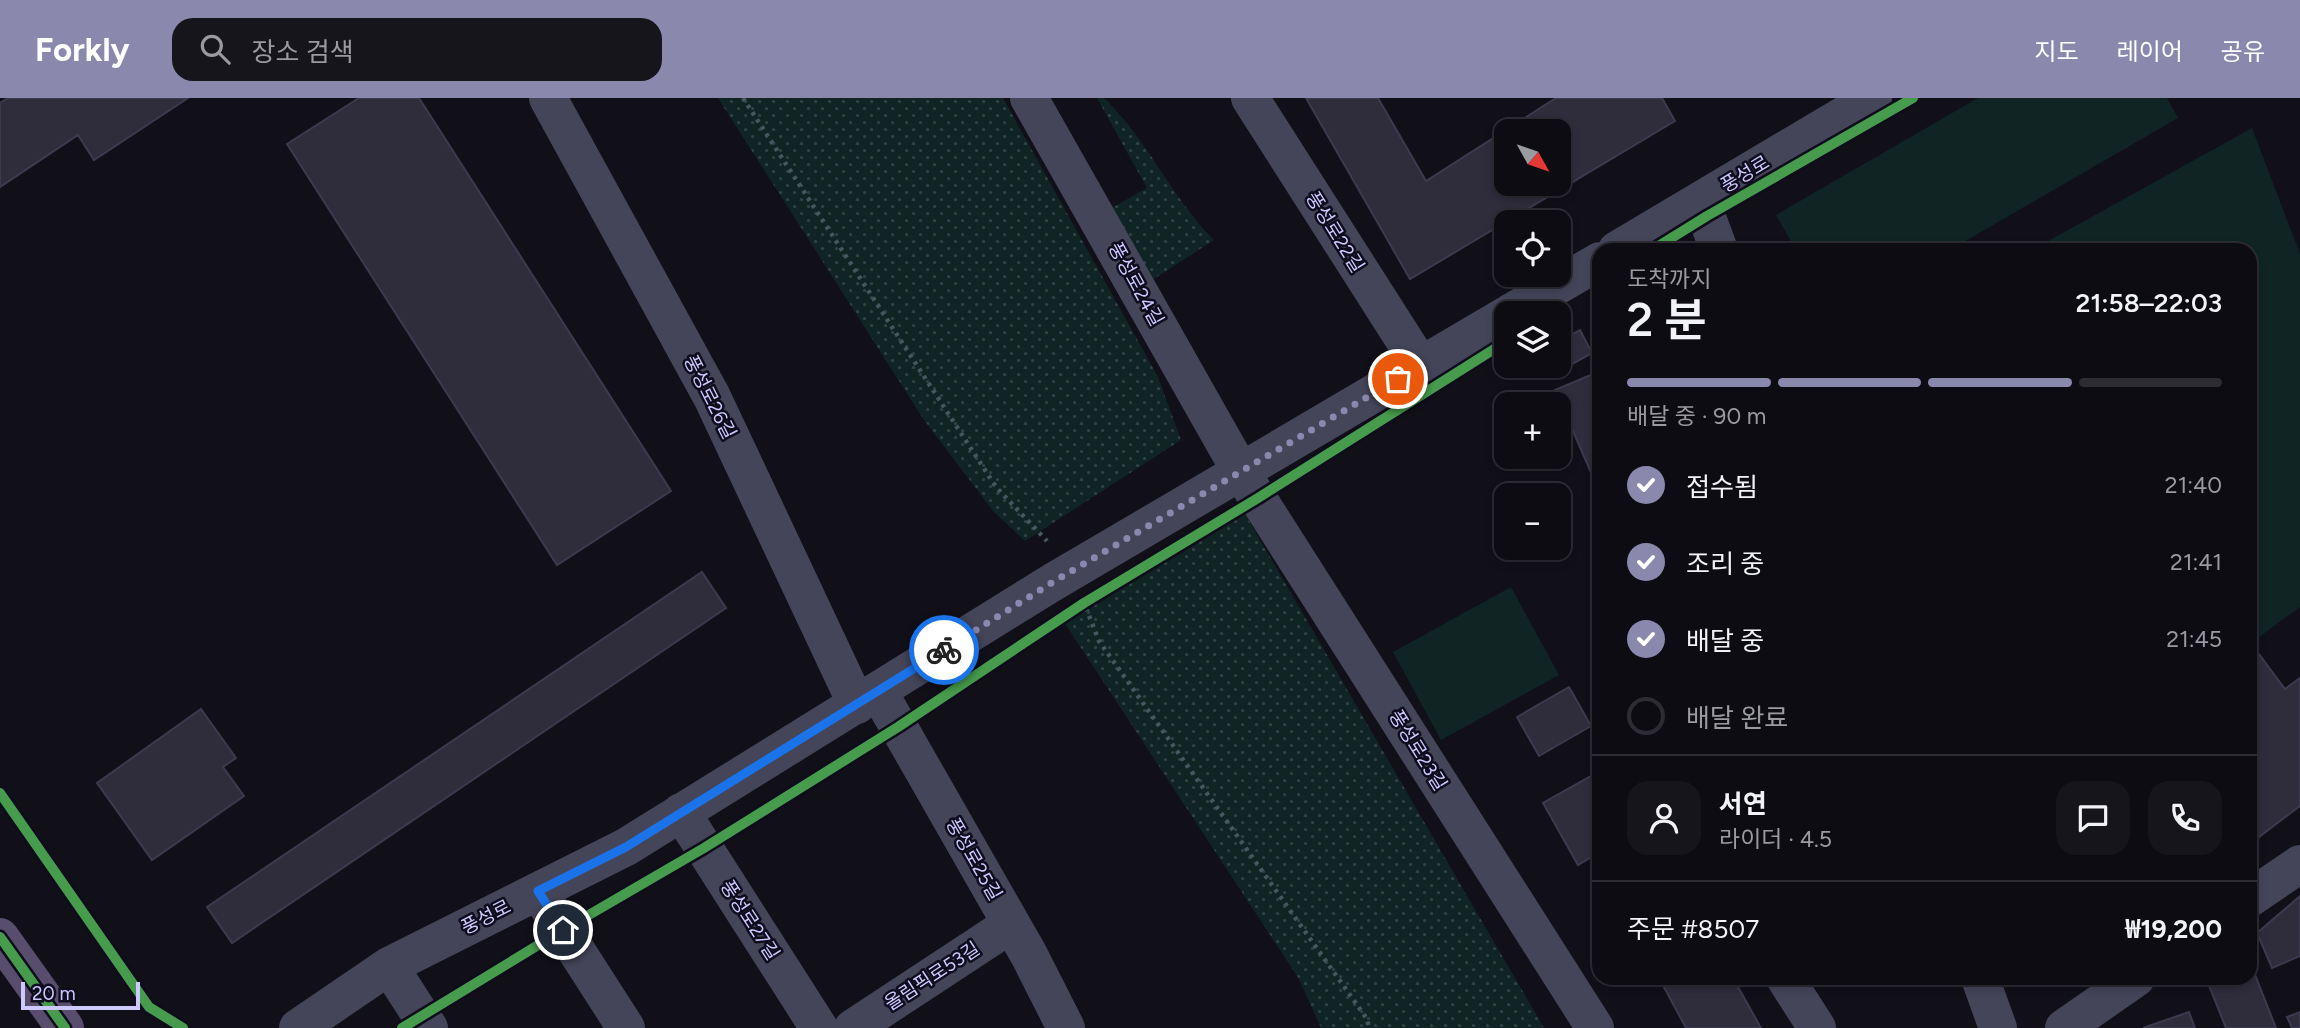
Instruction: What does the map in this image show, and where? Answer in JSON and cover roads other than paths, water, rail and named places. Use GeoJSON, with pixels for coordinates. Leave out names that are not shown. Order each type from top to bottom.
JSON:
{"type":"FeatureCollection","features":[{"type":"Feature","properties":{"kind":"main road"},"geometry":{"type":"LineString","coordinates":[[0,937],[65,1028]]}},
{"type":"Feature","properties":{"kind":"street","name":"풍성로26길"},"geometry":{"type":"LineString","coordinates":[[548,98],[712,397],[868,698]]}},
{"type":"Feature","properties":{"kind":"street","name":"풍성로24길"},"geometry":{"type":"LineString","coordinates":[[1029,98],[1241,472]]}},
{"type":"Feature","properties":{"kind":"street","name":"풍성로22길"},"geometry":{"type":"LineString","coordinates":[[1250,98],[1421,366]]}},
{"type":"Feature","properties":{"kind":"street","name":"풍성로"},"geometry":{"type":"LineString","coordinates":[[1629,243],[1701,201],[1816,113],[1873,98]]}},
{"type":"Feature","properties":{"kind":"street"},"geometry":{"type":"LineString","coordinates":[[1701,201],[1716,243]]}},
{"type":"Feature","properties":{"kind":"street","name":"풍성로"},"geometry":{"type":"LineString","coordinates":[[1531,301],[1592,266]]}},
{"type":"Feature","properties":{"kind":"street","name":"풍성로"},"geometry":{"type":"LineString","coordinates":[[298,1028],[389,966],[626,847],[868,698],[1084,590],[1241,472],[1494,322]]}},
{"type":"Feature","properties":{"kind":"street","name":"풍성로23길"},"geometry":{"type":"LineString","coordinates":[[1241,472],[1595,1028]]}},
{"type":"Feature","properties":{"kind":"street","name":"풍성로25길"},"geometry":{"type":"LineString","coordinates":[[868,698],[1011,924],[1066,1028]]}},
{"type":"Feature","properties":{"kind":"street","name":"풍성로27길"},"geometry":{"type":"LineString","coordinates":[[681,813],[819,1028]]}},
{"type":"Feature","properties":{"kind":"street"},"geometry":{"type":"LineString","coordinates":[[2257,893],[2300,864]]}},
{"type":"Feature","properties":{"kind":"street"},"geometry":{"type":"LineString","coordinates":[[538,891],[626,1028]]}},
{"type":"Feature","properties":{"kind":"street","name":"올림픽로53길"},"geometry":{"type":"LineString","coordinates":[[853,1028],[1011,924]]}},
{"type":"Feature","properties":{"kind":"street"},"geometry":{"type":"LineString","coordinates":[[389,966],[429,1028]]}},
{"type":"Feature","properties":{"kind":"street"},"geometry":{"type":"LineString","coordinates":[[1789,985],[1817,1028]]}},
{"type":"Feature","properties":{"kind":"street"},"geometry":{"type":"LineString","coordinates":[[1983,985],[1998,1028]]}},
{"type":"Feature","properties":{"kind":"street"},"geometry":{"type":"LineString","coordinates":[[2064,1028],[2126,985]]}}]}
